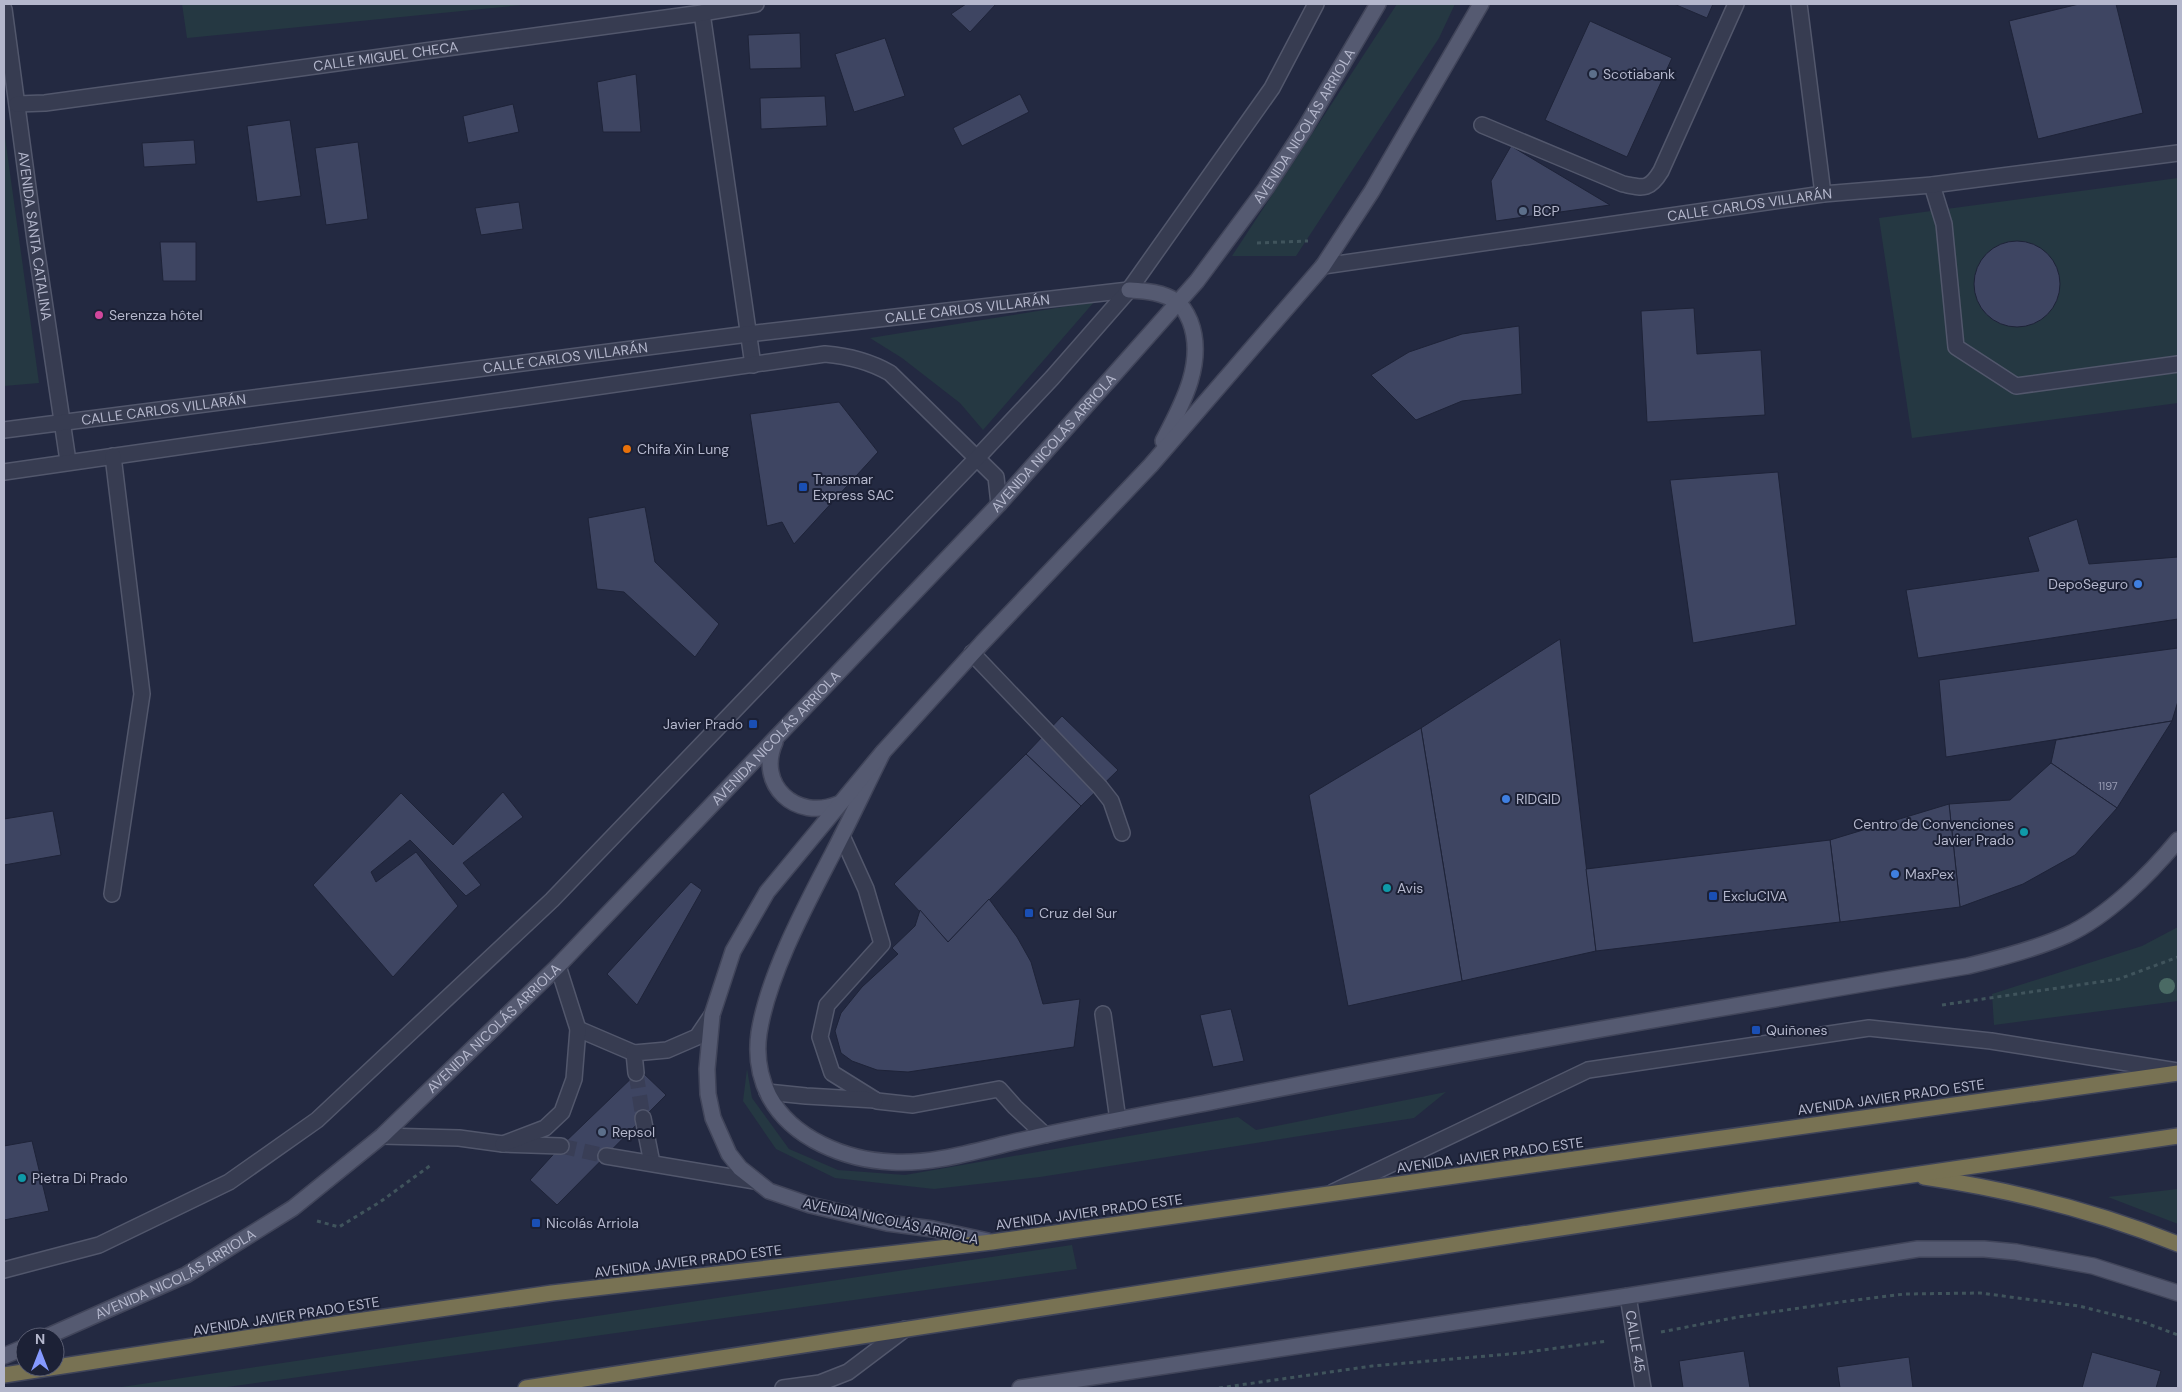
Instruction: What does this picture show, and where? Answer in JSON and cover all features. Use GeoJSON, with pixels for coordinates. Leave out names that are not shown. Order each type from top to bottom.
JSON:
{"type":"FeatureCollection","features":[{"type":"Feature","properties":{"kind":"highway","name":"AVENIDA JAVIER PRADO ESTE"},"geometry":{"type":"LineString","coordinates":[[4,1375],[552,1293],[992,1242],[2178,1072]]}},
{"type":"Feature","properties":{"kind":"highway"},"geometry":{"type":"LineString","coordinates":[[526,1388],[1908,1175],[2178,1136]]}},
{"type":"Feature","properties":{"kind":"highway"},"geometry":{"type":"LineString","coordinates":[[1908,1175],[1973,1184],[2060,1204],[2140,1228],[2178,1244]]}},
{"type":"Feature","properties":{"kind":"main road","name":"AVENIDA NICOLÁS ARRIOLA"},"geometry":{"type":"LineString","coordinates":[[65,1329],[186,1275],[293,1208],[382,1136],[558,966],[999,504],[1198,281],[1266,188],[1305,128],[1378,4]]}},
{"type":"Feature","properties":{"kind":"main road","name":"AVENIDA NICOLÁS ARRIOLA"},"geometry":{"type":"LineString","coordinates":[[992,1242],[933,1229],[887,1223],[810,1206],[769,1191],[740,1168],[729,1154],[713,1118],[708,1094],[707,1069],[712,1015],[733,951],[757,907],[782,872],[882,752],[972,653],[1151,465],[1324,266],[1372,191],[1481,4]]}},
{"type":"Feature","properties":{"kind":"main road"},"geometry":{"type":"LineString","coordinates":[[1129,290],[1160,294],[1178,303],[1188,316],[1195,335],[1193,368],[1182,404],[1151,465]]}},
{"type":"Feature","properties":{"kind":"main road"},"geometry":{"type":"LineString","coordinates":[[778,736],[771,750],[769,765],[773,780],[781,794],[793,803],[808,808],[824,808],[838,804]]}},
{"type":"Feature","properties":{"kind":"main road"},"geometry":{"type":"LineString","coordinates":[[882,752],[793,932],[763,1015],[758,1054],[761,1074],[767,1092],[786,1119],[818,1142],[838,1151],[859,1158],[896,1163],[940,1158],[1118,1120],[1413,1062],[1968,966],[2012,955],[2069,934],[2092,919],[2136,884],[2178,840]]}},
{"type":"Feature","properties":{"kind":"main road"},"geometry":{"type":"LineString","coordinates":[[1020,1388],[1628,1296],[1918,1249],[2016,1252],[2093,1266],[2178,1293]]}},
{"type":"Feature","properties":{"kind":"street","name":"CALLE MIGUEL CHECA"},"geometry":{"type":"LineString","coordinates":[[16,104],[44,103],[756,4]]}},
{"type":"Feature","properties":{"kind":"street"},"geometry":{"type":"LineString","coordinates":[[4,1270],[99,1244],[229,1182],[317,1120],[552,900],[977,458],[1052,378],[1129,290],[1272,88],[1316,4]]}},
{"type":"Feature","properties":{"kind":"street"},"geometry":{"type":"LineString","coordinates":[[1482,125],[1623,184],[1642,188],[1654,184],[1736,4]]}},
{"type":"Feature","properties":{"kind":"street"},"geometry":{"type":"LineString","coordinates":[[1799,4],[1823,194]]}},
{"type":"Feature","properties":{"kind":"street","name":"AVENIDA SANTA CATALINA"},"geometry":{"type":"LineString","coordinates":[[4,9],[68,461]]}},
{"type":"Feature","properties":{"kind":"street"},"geometry":{"type":"LineString","coordinates":[[702,13],[752,364]]}},
{"type":"Feature","properties":{"kind":"street","name":"CALLE CARLOS VILLARÁN"},"geometry":{"type":"LineString","coordinates":[[1324,266],[1823,194],[1932,185],[2178,152]]}},
{"type":"Feature","properties":{"kind":"street"},"geometry":{"type":"LineString","coordinates":[[1932,185],[1944,224],[1956,347],[2016,386],[2178,364]]}},
{"type":"Feature","properties":{"kind":"street","name":"CALLE CARLOS VILLARÁN"},"geometry":{"type":"LineString","coordinates":[[4,430],[748,334],[1129,290]]}},
{"type":"Feature","properties":{"kind":"street"},"geometry":{"type":"LineString","coordinates":[[4,472],[68,461],[825,354],[853,357],[874,364],[890,373],[996,477],[999,504]]}},
{"type":"Feature","properties":{"kind":"street"},"geometry":{"type":"LineString","coordinates":[[112,894],[142,694],[113,456]]}},
{"type":"Feature","properties":{"kind":"street"},"geometry":{"type":"LineString","coordinates":[[972,653],[1100,787],[1111,801],[1122,833]]}},
{"type":"Feature","properties":{"kind":"street"},"geometry":{"type":"LineString","coordinates":[[842,836],[866,889],[882,944],[827,1005],[820,1036],[832,1073],[877,1100]]}},
{"type":"Feature","properties":{"kind":"street"},"geometry":{"type":"LineString","coordinates":[[503,1144],[545,1128],[562,1112],[574,1079],[578,1030],[558,966]]}},
{"type":"Feature","properties":{"kind":"street"},"geometry":{"type":"LineString","coordinates":[[1103,1014],[1118,1120]]}},
{"type":"Feature","properties":{"kind":"street"},"geometry":{"type":"LineString","coordinates":[[578,1030],[634,1053],[667,1050],[696,1037],[712,1015]]}},
{"type":"Feature","properties":{"kind":"street"},"geometry":{"type":"LineString","coordinates":[[1328,1194],[1588,1070],[1869,1028],[1991,1041],[2178,1072]]}},
{"type":"Feature","properties":{"kind":"street"},"geometry":{"type":"LineString","coordinates":[[634,1053],[636,1073]]}},
{"type":"Feature","properties":{"kind":"street"},"geometry":{"type":"LineString","coordinates":[[767,1092],[877,1100],[914,1105],[999,1089],[1045,1135]]}},
{"type":"Feature","properties":{"kind":"street"},"geometry":{"type":"LineString","coordinates":[[644,1118],[652,1163]]}},
{"type":"Feature","properties":{"kind":"street"},"geometry":{"type":"LineString","coordinates":[[382,1136],[459,1138],[503,1144],[561,1146]]}},
{"type":"Feature","properties":{"kind":"street"},"geometry":{"type":"LineString","coordinates":[[606,1156],[755,1180]]}},
{"type":"Feature","properties":{"kind":"street","name":"CALLE 45"},"geometry":{"type":"LineString","coordinates":[[1628,1296],[1643,1388]]}},
{"type":"Feature","properties":{"kind":"street"},"geometry":{"type":"LineString","coordinates":[[783,1388],[820,1383],[848,1372],[905,1329]]}},
{"type":"Feature","properties":{"kind":"path"},"geometry":{"type":"LineString","coordinates":[[1942,1005],[2120,979],[2178,957]]}},
{"type":"Feature","properties":{"kind":"path"},"geometry":{"type":"LineString","coordinates":[[1219,1388],[1372,1366],[1521,1353],[1635,1338],[1738,1318],[1906,1294],[1980,1292],[2079,1306],[2143,1322],[2178,1335]]}},
{"type":"Feature","properties":{"kind":"shaded area"},"geometry":{"type":"Polygon","coordinates":[[[182,4],[532,4],[187,38],[182,4]]]}},
{"type":"Feature","properties":{"kind":"shaded area"},"geometry":{"type":"Polygon","coordinates":[[[1397,4],[1455,4],[1439,38],[1296,256],[1232,256],[1397,4]]]}},
{"type":"Feature","properties":{"kind":"shaded area"},"geometry":{"type":"Polygon","coordinates":[[[4,130],[39,383],[4,386],[4,130]]]}},
{"type":"Feature","properties":{"kind":"shaded area"},"geometry":{"type":"Polygon","coordinates":[[[2178,178],[2178,403],[1912,438],[1879,218],[2178,178]]]}},
{"type":"Feature","properties":{"kind":"shaded area"},"geometry":{"type":"Polygon","coordinates":[[[1094,302],[983,430],[960,403],[902,358],[870,338],[1094,302]]]}},
{"type":"Feature","properties":{"kind":"shaded area"},"geometry":{"type":"Polygon","coordinates":[[[2178,927],[2178,1001],[1994,1025],[1992,994],[2142,946],[2178,927]]]}},
{"type":"Feature","properties":{"kind":"shaded area"},"geometry":{"type":"Polygon","coordinates":[[[747,1069],[752,1098],[789,1149],[838,1170],[905,1175],[1238,1117],[1256,1130],[1446,1092],[1414,1118],[1040,1177],[934,1189],[835,1178],[776,1149],[743,1101],[747,1069]]]}},
{"type":"Feature","properties":{"kind":"shaded area"},"geometry":{"type":"Polygon","coordinates":[[[2178,1189],[2178,1224],[2108,1197],[2178,1189]]]}},
{"type":"Feature","properties":{"kind":"shaded area"},"geometry":{"type":"Polygon","coordinates":[[[1072,1245],[1077,1269],[220,1388],[115,1388],[1072,1245]]]}},
{"type":"Feature","properties":{"kind":"building"},"geometry":{"type":"Polygon","coordinates":[[[966,4],[996,4],[970,32],[951,14],[966,4]]]}},
{"type":"Feature","properties":{"kind":"building"},"geometry":{"type":"Polygon","coordinates":[[[1674,4],[1713,4],[1707,18],[1674,4]]]}},
{"type":"Feature","properties":{"kind":"building"},"geometry":{"type":"Polygon","coordinates":[[[2079,4],[2116,4],[2143,113],[2038,139],[2009,21],[2079,4]]]}},
{"type":"Feature","properties":{"kind":"building"},"geometry":{"type":"Polygon","coordinates":[[[1590,21],[1672,58],[1627,157],[1545,120],[1590,21]]]}},
{"type":"Feature","properties":{"kind":"building"},"geometry":{"type":"Polygon","coordinates":[[[800,33],[801,68],[750,69],[748,35],[800,33]]]}},
{"type":"Feature","properties":{"kind":"building"},"geometry":{"type":"Polygon","coordinates":[[[885,38],[905,96],[854,112],[835,54],[885,38]]]}},
{"type":"Feature","properties":{"kind":"building"},"geometry":{"type":"Polygon","coordinates":[[[636,74],[641,132],[603,132],[597,82],[636,74]]]}},
{"type":"Feature","properties":{"kind":"building"},"geometry":{"type":"Polygon","coordinates":[[[1020,94],[1029,112],[962,146],[953,128],[1020,94]]]}},
{"type":"Feature","properties":{"kind":"building"},"geometry":{"type":"Polygon","coordinates":[[[825,96],[827,126],[761,129],[760,98],[825,96]]]}},
{"type":"Feature","properties":{"kind":"building"},"geometry":{"type":"Polygon","coordinates":[[[513,104],[519,132],[468,143],[463,116],[513,104]]]}},
{"type":"Feature","properties":{"kind":"building"},"geometry":{"type":"Polygon","coordinates":[[[290,120],[301,196],[257,202],[247,126],[290,120]]]}},
{"type":"Feature","properties":{"kind":"building"},"geometry":{"type":"Polygon","coordinates":[[[194,140],[196,164],[144,167],[142,143],[194,140]]]}},
{"type":"Feature","properties":{"kind":"building"},"geometry":{"type":"Polygon","coordinates":[[[358,142],[368,219],[326,225],[315,148],[358,142]]]}},
{"type":"Feature","properties":{"kind":"building"},"geometry":{"type":"Polygon","coordinates":[[[1511,146],[1610,205],[1496,221],[1491,181],[1511,146]]]}},
{"type":"Feature","properties":{"kind":"building"},"geometry":{"type":"Polygon","coordinates":[[[519,202],[523,229],[481,235],[475,208],[519,202]]]}},
{"type":"Feature","properties":{"kind":"building"},"geometry":{"type":"Polygon","coordinates":[[[2017,241],[2033,244],[2041,248],[2053,260],[2057,268],[2060,284],[2057,300],[2053,308],[2041,320],[2033,324],[2017,327],[2001,324],[1993,320],[1981,308],[1977,300],[1974,284],[1977,268],[1981,260],[1993,248],[2001,244],[2017,241]]]}},
{"type":"Feature","properties":{"kind":"building"},"geometry":{"type":"Polygon","coordinates":[[[160,242],[196,242],[196,281],[163,281],[160,242]]]}},
{"type":"Feature","properties":{"kind":"building"},"geometry":{"type":"Polygon","coordinates":[[[1694,308],[1697,354],[1761,350],[1765,415],[1647,422],[1641,311],[1694,308]]]}},
{"type":"Feature","properties":{"kind":"building"},"geometry":{"type":"Polygon","coordinates":[[[1519,326],[1522,394],[1462,401],[1416,420],[1371,375],[1409,352],[1462,334],[1519,326]]]}},
{"type":"Feature","properties":{"kind":"building","name":"Transmar Express SAC"},"geometry":{"type":"Polygon","coordinates":[[[839,402],[878,452],[794,544],[782,522],[767,526],[750,414],[839,402]]]}},
{"type":"Feature","properties":{"kind":"building"},"geometry":{"type":"Polygon","coordinates":[[[1778,472],[1796,625],[1693,643],[1670,480],[1778,472]]]}},
{"type":"Feature","properties":{"kind":"building"},"geometry":{"type":"Polygon","coordinates":[[[645,507],[655,562],[719,624],[695,657],[624,592],[597,589],[588,518],[645,507]]]}},
{"type":"Feature","properties":{"kind":"building"},"geometry":{"type":"Polygon","coordinates":[[[2077,519],[2089,564],[2178,557],[2178,619],[1918,658],[1906,590],[2039,571],[2028,537],[2077,519]]]}},
{"type":"Feature","properties":{"kind":"building","name":"RIDGID"},"geometry":{"type":"Polygon","coordinates":[[[1560,639],[1596,951],[1462,981],[1421,728],[1560,639]]]}},
{"type":"Feature","properties":{"kind":"building"},"geometry":{"type":"Polygon","coordinates":[[[2178,648],[2178,701],[2172,721],[1946,757],[1939,680],[2178,648]]]}},
{"type":"Feature","properties":{"kind":"building"},"geometry":{"type":"Polygon","coordinates":[[[1062,716],[1118,770],[1081,806],[1026,754],[1062,716]]]}},
{"type":"Feature","properties":{"kind":"building"},"geometry":{"type":"Polygon","coordinates":[[[2172,721],[2117,808],[2051,763],[2056,740],[2172,721]]]}},
{"type":"Feature","properties":{"kind":"building","name":"Avis"},"geometry":{"type":"Polygon","coordinates":[[[1421,728],[1462,981],[1348,1006],[1309,795],[1421,728]]]}},
{"type":"Feature","properties":{"kind":"building"},"geometry":{"type":"Polygon","coordinates":[[[1026,754],[1081,806],[948,942],[894,884],[1026,754]]]}},
{"type":"Feature","properties":{"kind":"building","name":"Centro de Convenciones Javier Prado"},"geometry":{"type":"Polygon","coordinates":[[[2051,763],[2117,808],[2075,855],[2023,884],[1960,907],[1949,804],[2010,800],[2051,763]]]}},
{"type":"Feature","properties":{"kind":"building"},"geometry":{"type":"Polygon","coordinates":[[[503,792],[523,817],[463,863],[481,885],[466,896],[410,840],[371,872],[376,882],[416,852],[458,906],[393,977],[313,885],[401,793],[453,845],[503,792]]]}},
{"type":"Feature","properties":{"kind":"building","name":"MaxPex"},"geometry":{"type":"Polygon","coordinates":[[[1949,804],[1960,907],[1840,922],[1830,840],[1949,804]]]}},
{"type":"Feature","properties":{"kind":"building"},"geometry":{"type":"Polygon","coordinates":[[[53,811],[61,855],[4,865],[4,819],[53,811]]]}},
{"type":"Feature","properties":{"kind":"building","name":"ExcluCIVA"},"geometry":{"type":"Polygon","coordinates":[[[1830,840],[1840,922],[1596,951],[1586,869],[1830,840]]]}},
{"type":"Feature","properties":{"kind":"building"},"geometry":{"type":"Polygon","coordinates":[[[691,882],[702,890],[637,1005],[607,974],[691,882]]]}},
{"type":"Feature","properties":{"kind":"building"},"geometry":{"type":"Polygon","coordinates":[[[989,899],[1017,937],[1031,962],[1043,1004],[1080,999],[1074,1047],[908,1072],[877,1070],[852,1061],[841,1053],[835,1031],[841,1013],[862,987],[898,954],[892,948],[915,926],[920,910],[948,942],[989,899]]]}},
{"type":"Feature","properties":{"kind":"building"},"geometry":{"type":"Polygon","coordinates":[[[1231,1009],[1244,1061],[1213,1067],[1200,1015],[1231,1009]]]}},
{"type":"Feature","properties":{"kind":"building","name":"Repsol"},"geometry":{"type":"Polygon","coordinates":[[[640,1070],[666,1095],[557,1205],[530,1180],[561,1146],[640,1070]]]}},
{"type":"Feature","properties":{"kind":"building","name":"Pietra Di Prado"},"geometry":{"type":"Polygon","coordinates":[[[32,1141],[49,1211],[4,1220],[4,1146],[32,1141]]]}},
{"type":"Feature","properties":{"kind":"building"},"geometry":{"type":"Polygon","coordinates":[[[1744,1351],[1750,1388],[1683,1388],[1679,1361],[1744,1351]]]}},
{"type":"Feature","properties":{"kind":"building"},"geometry":{"type":"Polygon","coordinates":[[[2092,1352],[2161,1371],[2156,1388],[2082,1388],[2092,1352]]]}},
{"type":"Feature","properties":{"kind":"building"},"geometry":{"type":"Polygon","coordinates":[[[1909,1357],[1913,1388],[1840,1388],[1837,1367],[1909,1357]]]}},
{"type":"Feature","properties":{"kind":"tunnel"},"geometry":{"type":"LineString","coordinates":[[636,1073],[643,1118]]}},
{"type":"Feature","properties":{"kind":"tunnel"},"geometry":{"type":"LineString","coordinates":[[561,1146],[606,1156]]}},
{"type":"Feature","properties":{"kind":"place","name":"Scotiabank"},"geometry":{"type":"Point","coordinates":[1593,74]}},
{"type":"Feature","properties":{"kind":"place","name":"BCP"},"geometry":{"type":"Point","coordinates":[1523,211]}},
{"type":"Feature","properties":{"kind":"place","name":"Serenzza hôtel"},"geometry":{"type":"Point","coordinates":[99,315]}},
{"type":"Feature","properties":{"kind":"place","name":"Chifa Xin Lung"},"geometry":{"type":"Point","coordinates":[627,449]}},
{"type":"Feature","properties":{"kind":"place","name":"Transmar Express SAC"},"geometry":{"type":"Point","coordinates":[803,487]}},
{"type":"Feature","properties":{"kind":"place","name":"DepoSeguro"},"geometry":{"type":"Point","coordinates":[2138,584]}},
{"type":"Feature","properties":{"kind":"place","name":"Javier Prado"},"geometry":{"type":"Point","coordinates":[753,724]}},
{"type":"Feature","properties":{"kind":"place","name":"RIDGID"},"geometry":{"type":"Point","coordinates":[1506,799]}},
{"type":"Feature","properties":{"kind":"place","name":"Centro de Convenciones Javier Prado"},"geometry":{"type":"Point","coordinates":[2024,832]}},
{"type":"Feature","properties":{"kind":"place","name":"MaxPex"},"geometry":{"type":"Point","coordinates":[1895,874]}},
{"type":"Feature","properties":{"kind":"place","name":"Avis"},"geometry":{"type":"Point","coordinates":[1387,888]}},
{"type":"Feature","properties":{"kind":"place","name":"ExcluCIVA"},"geometry":{"type":"Point","coordinates":[1713,896]}},
{"type":"Feature","properties":{"kind":"place","name":"Cruz del Sur"},"geometry":{"type":"Point","coordinates":[1029,913]}},
{"type":"Feature","properties":{"kind":"place","name":"Quiñones"},"geometry":{"type":"Point","coordinates":[1756,1030]}},
{"type":"Feature","properties":{"kind":"place","name":"Repsol"},"geometry":{"type":"Point","coordinates":[602,1132]}},
{"type":"Feature","properties":{"kind":"place","name":"Pietra Di Prado"},"geometry":{"type":"Point","coordinates":[22,1178]}},
{"type":"Feature","properties":{"kind":"place","name":"Nicolás Arriola"},"geometry":{"type":"Point","coordinates":[536,1223]}}]}
